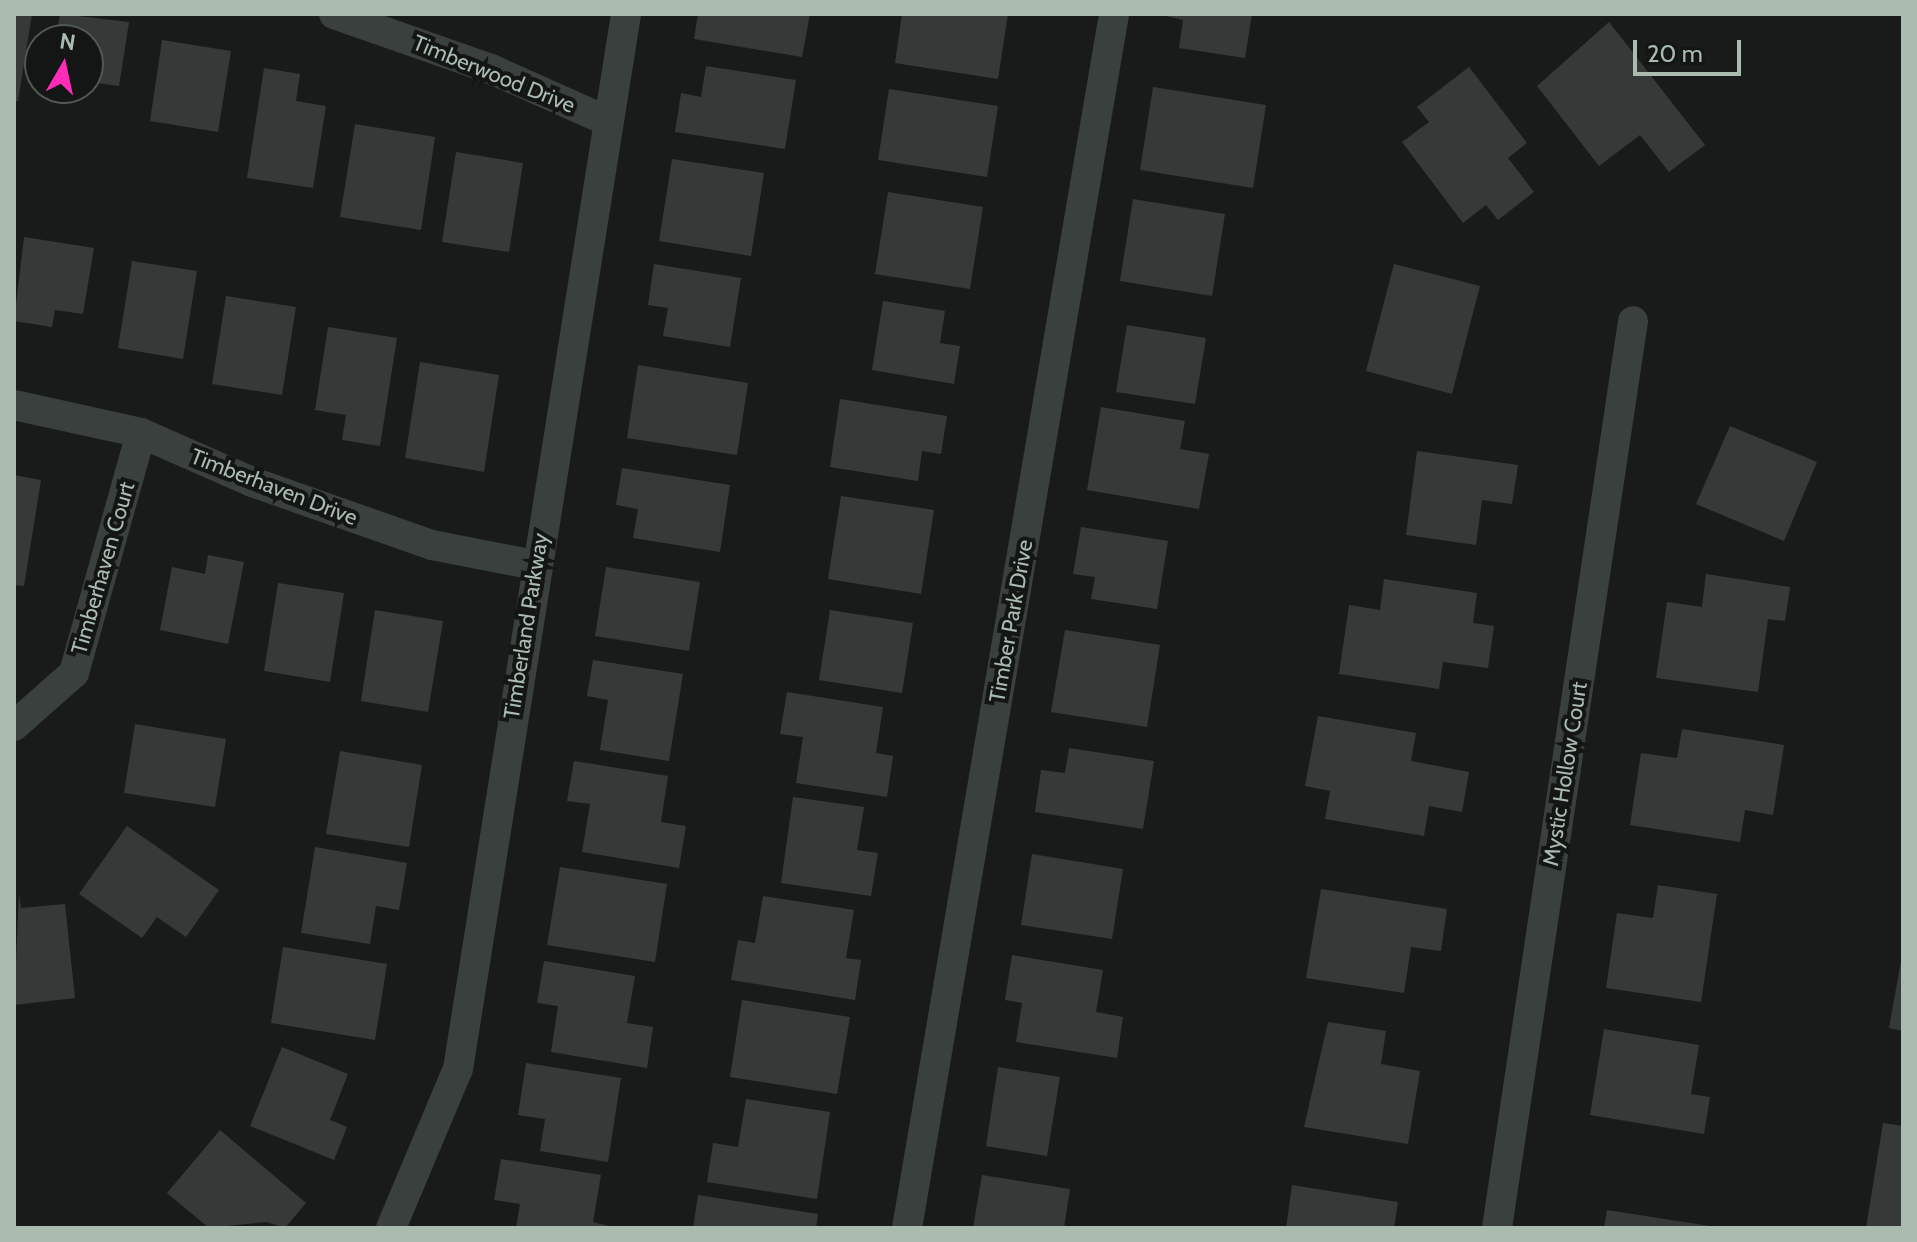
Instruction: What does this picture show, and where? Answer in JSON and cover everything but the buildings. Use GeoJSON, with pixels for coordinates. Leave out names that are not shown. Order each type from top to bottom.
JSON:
{"type":"FeatureCollection","features":[{"type":"Feature","properties":{"kind":"street","name":"Timberwood Drive"},"geometry":{"type":"LineString","coordinates":[[334,14],[491,69],[607,121]]}},
{"type":"Feature","properties":{"kind":"street","name":"Timberland Parkway"},"geometry":{"type":"LineString","coordinates":[[391,1228],[458,1069],[535,565],[626,14]]}},
{"type":"Feature","properties":{"kind":"street","name":"Timber Park Drive"},"geometry":{"type":"LineString","coordinates":[[907,1228],[1114,14]]}},
{"type":"Feature","properties":{"kind":"street","name":"Mystic Hollow Court"},"geometry":{"type":"LineString","coordinates":[[1497,1228],[1633,321]]}},
{"type":"Feature","properties":{"kind":"street","name":"Timberhaven Drive"},"geometry":{"type":"LineString","coordinates":[[14,405],[141,433],[347,517],[432,545],[535,565]]}},
{"type":"Feature","properties":{"kind":"street","name":"Timberhaven Court"},"geometry":{"type":"LineString","coordinates":[[14,726],[74,673],[141,433]]}}]}
